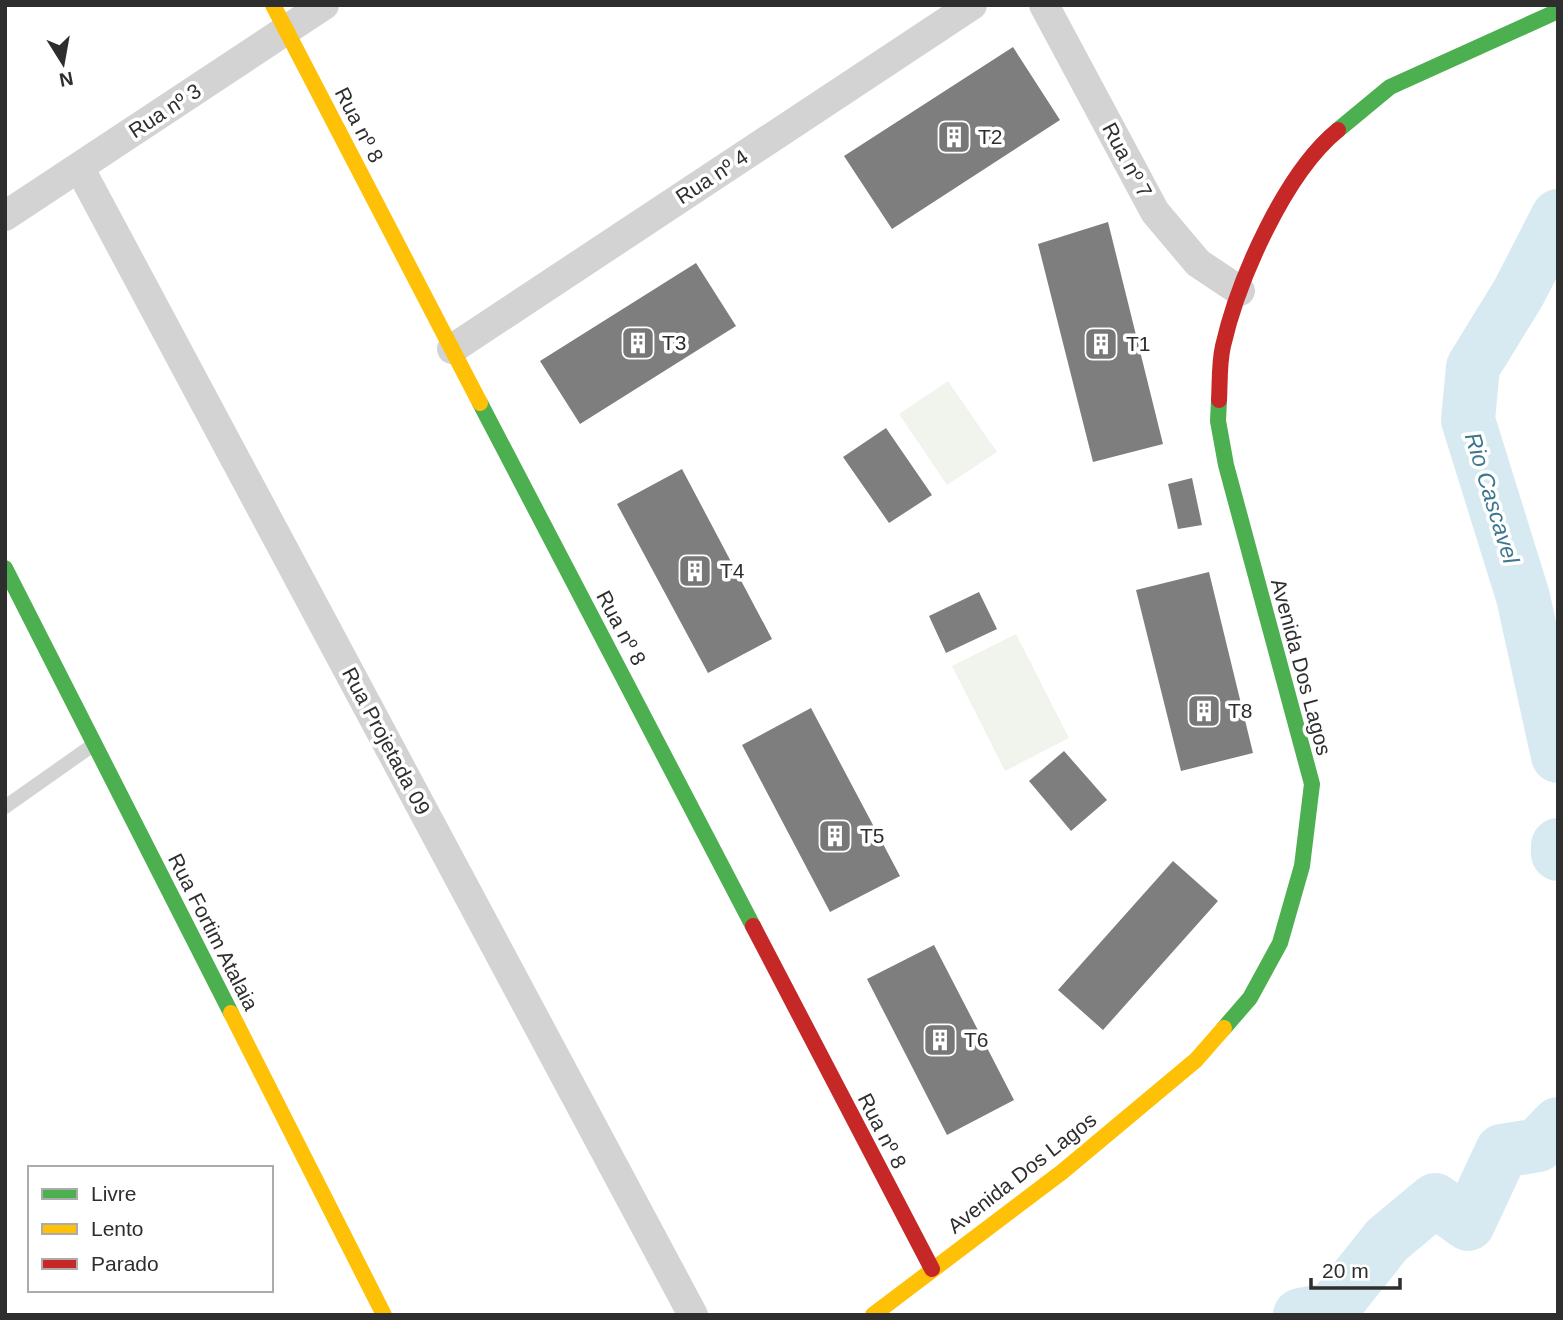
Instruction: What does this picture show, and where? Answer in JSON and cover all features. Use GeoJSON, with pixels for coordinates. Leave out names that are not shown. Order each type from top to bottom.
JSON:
{"type":"FeatureCollection","features":[{"type":"Feature","properties":{"kind":"street","name":"Rua nº 3"},"geometry":{"type":"LineString","coordinates":[[5,216],[79,167],[279,18],[324,5]]}},
{"type":"Feature","properties":{"kind":"street","name":"Rua nº 4"},"geometry":{"type":"LineString","coordinates":[[452,349],[972,5]]}},
{"type":"Feature","properties":{"kind":"street","name":"Rua nº 7"},"geometry":{"type":"LineString","coordinates":[[1044,5],[1155,212],[1198,263],[1240,291]]}},
{"type":"Feature","properties":{"kind":"street","name":"Avenida Dos Lagos"},"geometry":{"type":"LineString","coordinates":[[873,1315],[1062,1172],[1196,1060],[1250,998],[1280,943],[1302,866],[1312,784],[1226,465],[1218,421],[1222,348],[1240,291],[1269,222],[1320,144],[1390,87],[1558,11]]}},
{"type":"Feature","properties":{"kind":"street","name":"Rua nº 8"},"geometry":{"type":"LineString","coordinates":[[279,18],[932,1269]]}},
{"type":"Feature","properties":{"kind":"street","name":"Rua Projetada 09"},"geometry":{"type":"LineString","coordinates":[[79,167],[692,1315]]}},
{"type":"Feature","properties":{"kind":"street","name":"Rua Fortim Atalaia"},"geometry":{"type":"LineString","coordinates":[[5,568],[384,1315]]}},
{"type":"Feature","properties":{"kind":"lane"},"geometry":{"type":"LineString","coordinates":[[5,807],[94,744]]}},
{"type":"Feature","properties":{"kind":"shaded area"},"geometry":{"type":"Polygon","coordinates":[[[948,381],[997,452],[947,485],[899,414],[948,381]]]}},
{"type":"Feature","properties":{"kind":"shaded area"},"geometry":{"type":"Polygon","coordinates":[[[1016,634],[1069,738],[1005,771],[952,666],[1016,634]]]}},
{"type":"Feature","properties":{"kind":"building","name":"T2"},"geometry":{"type":"Polygon","coordinates":[[[1013,47],[1060,120],[892,229],[844,156],[1013,47]]]}},
{"type":"Feature","properties":{"kind":"building","name":"T1"},"geometry":{"type":"Polygon","coordinates":[[[1108,222],[1163,444],[1093,462],[1038,244],[1108,222]]]}},
{"type":"Feature","properties":{"kind":"building","name":"T3"},"geometry":{"type":"Polygon","coordinates":[[[696,263],[736,326],[580,424],[540,361],[696,263]]]}},
{"type":"Feature","properties":{"kind":"building"},"geometry":{"type":"Polygon","coordinates":[[[886,428],[932,495],[889,523],[843,457],[886,428]]]}},
{"type":"Feature","properties":{"kind":"building","name":"T4"},"geometry":{"type":"Polygon","coordinates":[[[682,469],[772,639],[708,673],[617,504],[682,469]]]}},
{"type":"Feature","properties":{"kind":"building"},"geometry":{"type":"Polygon","coordinates":[[[1192,478],[1202,525],[1178,529],[1168,484],[1192,478]]]}},
{"type":"Feature","properties":{"kind":"building","name":"T8"},"geometry":{"type":"Polygon","coordinates":[[[1209,572],[1253,753],[1181,771],[1136,590],[1209,572]]]}},
{"type":"Feature","properties":{"kind":"building"},"geometry":{"type":"Polygon","coordinates":[[[979,592],[997,629],[946,653],[929,616],[979,592]]]}},
{"type":"Feature","properties":{"kind":"building","name":"T5"},"geometry":{"type":"Polygon","coordinates":[[[811,708],[900,876],[830,912],[742,745],[811,708]]]}},
{"type":"Feature","properties":{"kind":"building"},"geometry":{"type":"Polygon","coordinates":[[[1064,751],[1107,800],[1071,831],[1029,781],[1064,751]]]}},
{"type":"Feature","properties":{"kind":"building"},"geometry":{"type":"Polygon","coordinates":[[[1173,861],[1218,901],[1103,1030],[1058,990],[1173,861]]]}},
{"type":"Feature","properties":{"kind":"building","name":"T6"},"geometry":{"type":"Polygon","coordinates":[[[934,945],[1014,1100],[947,1135],[867,979],[934,945]]]}},
{"type":"Feature","properties":{"kind":"waterway","name":"Rio Cascavel"},"geometry":{"type":"LineString","coordinates":[[1558,216],[1519,292],[1473,367],[1468,420],[1523,597],[1558,756]]}},
{"type":"Feature","properties":{"kind":"waterway","name":"Rio Cascavel"},"geometry":{"type":"LineString","coordinates":[[1558,845],[1558,854]]}},
{"type":"Feature","properties":{"kind":"waterway","name":"Rio Cascavel"},"geometry":{"type":"LineString","coordinates":[[1300,1315],[1332,1309],[1387,1240],[1435,1200],[1468,1224],[1502,1151],[1538,1145],[1558,1124]]}},
{"type":"Feature","properties":{"kind":"traffic: fast"},"geometry":{"type":"LineString","coordinates":[[1338,130],[1390,87],[1558,11]]}},
{"type":"Feature","properties":{"kind":"traffic: fast"},"geometry":{"type":"LineString","coordinates":[[1219,400],[1218,421],[1226,465],[1312,784],[1302,866],[1280,943],[1250,998],[1224,1028]]}},
{"type":"Feature","properties":{"kind":"traffic: fast"},"geometry":{"type":"LineString","coordinates":[[480,403],[753,926]]}},
{"type":"Feature","properties":{"kind":"traffic: fast"},"geometry":{"type":"LineString","coordinates":[[5,568],[231,1013]]}},
{"type":"Feature","properties":{"kind":"traffic: slow"},"geometry":{"type":"LineString","coordinates":[[273,5],[480,403]]}},
{"type":"Feature","properties":{"kind":"traffic: slow"},"geometry":{"type":"LineString","coordinates":[[231,1013],[384,1315]]}},
{"type":"Feature","properties":{"kind":"traffic: slow"},"geometry":{"type":"LineString","coordinates":[[873,1315],[1062,1172],[1196,1060],[1224,1028]]}},
{"type":"Feature","properties":{"kind":"traffic: jam"},"geometry":{"type":"LineString","coordinates":[[1219,400],[1223,346],[1252,260],[1282,200],[1318,149],[1338,130]]}},
{"type":"Feature","properties":{"kind":"traffic: jam"},"geometry":{"type":"LineString","coordinates":[[753,926],[932,1269]]}},
{"type":"Feature","properties":{"kind":"place","name":"T2"},"geometry":{"type":"Point","coordinates":[954,137]}},
{"type":"Feature","properties":{"kind":"place","name":"T3"},"geometry":{"type":"Point","coordinates":[638,343]}},
{"type":"Feature","properties":{"kind":"place","name":"T1"},"geometry":{"type":"Point","coordinates":[1101,344]}},
{"type":"Feature","properties":{"kind":"place","name":"T4"},"geometry":{"type":"Point","coordinates":[695,571]}},
{"type":"Feature","properties":{"kind":"place","name":"T8"},"geometry":{"type":"Point","coordinates":[1204,711]}},
{"type":"Feature","properties":{"kind":"place","name":"T5"},"geometry":{"type":"Point","coordinates":[835,836]}},
{"type":"Feature","properties":{"kind":"place","name":"T6"},"geometry":{"type":"Point","coordinates":[940,1040]}}]}
